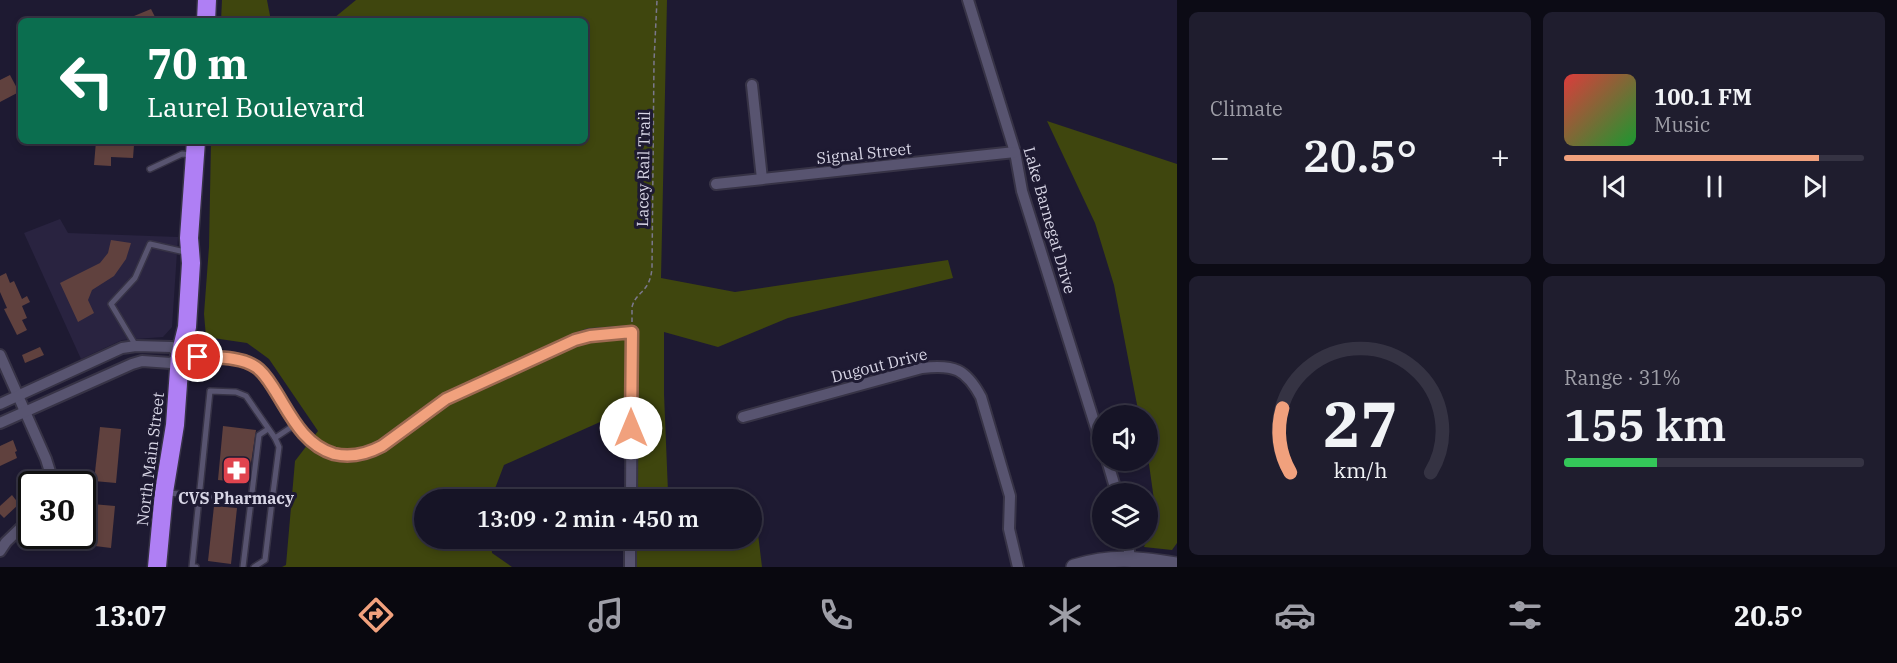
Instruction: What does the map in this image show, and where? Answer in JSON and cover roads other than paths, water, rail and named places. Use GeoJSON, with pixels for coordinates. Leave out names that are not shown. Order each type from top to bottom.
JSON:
{"type":"FeatureCollection","features":[{"type":"Feature","properties":{"kind":"highway"},"geometry":{"type":"LineString","coordinates":[[206,18],[207,0]]}},
{"type":"Feature","properties":{"kind":"highway","name":"North Main Street"},"geometry":{"type":"LineString","coordinates":[[157,567],[164,492],[175,425],[180,356],[187,327],[189,238],[196,148]]}},
{"type":"Feature","properties":{"kind":"street","name":"Lake Barnegat Drive"},"geometry":{"type":"LineString","coordinates":[[968,0],[1015,152],[1022,190],[1092,415]]}},
{"type":"Feature","properties":{"kind":"street"},"geometry":{"type":"LineString","coordinates":[[752,85],[762,178]]}},
{"type":"Feature","properties":{"kind":"street","name":"Signal Street"},"geometry":{"type":"LineString","coordinates":[[716,184],[1015,152]]}},
{"type":"Feature","properties":{"kind":"street"},"geometry":{"type":"LineString","coordinates":[[0,423],[80,386],[142,361],[171,363],[180,356],[233,359],[255,366],[267,378],[296,424],[314,444],[326,451],[352,456],[382,446],[432,408],[461,391],[575,340],[590,336],[632,332],[631,489]]}},
{"type":"Feature","properties":{"kind":"street"},"geometry":{"type":"LineString","coordinates":[[0,404],[109,353],[136,346],[172,347],[180,356]]}},
{"type":"Feature","properties":{"kind":"street"},"geometry":{"type":"LineString","coordinates":[[0,355],[50,471]]}},
{"type":"Feature","properties":{"kind":"street","name":"Dugout Drive"},"geometry":{"type":"LineString","coordinates":[[743,417],[922,368],[944,365],[963,372],[974,384],[981,397],[1010,496],[1009,529],[1018,567]]}},
{"type":"Feature","properties":{"kind":"street"},"geometry":{"type":"LineString","coordinates":[[74,371],[80,386]]}},
{"type":"Feature","properties":{"kind":"street"},"geometry":{"type":"LineString","coordinates":[[0,550],[18,530]]}},
{"type":"Feature","properties":{"kind":"street"},"geometry":{"type":"LineString","coordinates":[[630,549],[630,567]]}},
{"type":"Feature","properties":{"kind":"street"},"geometry":{"type":"LineString","coordinates":[[1129,549],[1130,558]]}},
{"type":"Feature","properties":{"kind":"street"},"geometry":{"type":"LineString","coordinates":[[1074,567],[1105,560],[1130,558],[1177,565]]}},
{"type":"Feature","properties":{"kind":"lane"},"geometry":{"type":"LineString","coordinates":[[150,169],[196,148]]}},
{"type":"Feature","properties":{"kind":"lane"},"geometry":{"type":"LineString","coordinates":[[136,346],[111,304],[135,278],[150,244],[190,253]]}},
{"type":"Feature","properties":{"kind":"lane"},"geometry":{"type":"LineString","coordinates":[[193,567],[210,391],[236,392],[246,396],[279,447],[265,560],[254,567]]}},
{"type":"Feature","properties":{"kind":"lane"},"geometry":{"type":"LineString","coordinates":[[275,438],[296,424]]}},
{"type":"Feature","properties":{"kind":"lane"},"geometry":{"type":"LineString","coordinates":[[243,567],[259,435],[268,429]]}},
{"type":"Feature","properties":{"kind":"lane"},"geometry":{"type":"LineString","coordinates":[[164,492],[272,501]]}},
{"type":"Feature","properties":{"kind":"place","name":"CVS Pharmacy"},"geometry":{"type":"Point","coordinates":[236,470]}}]}
